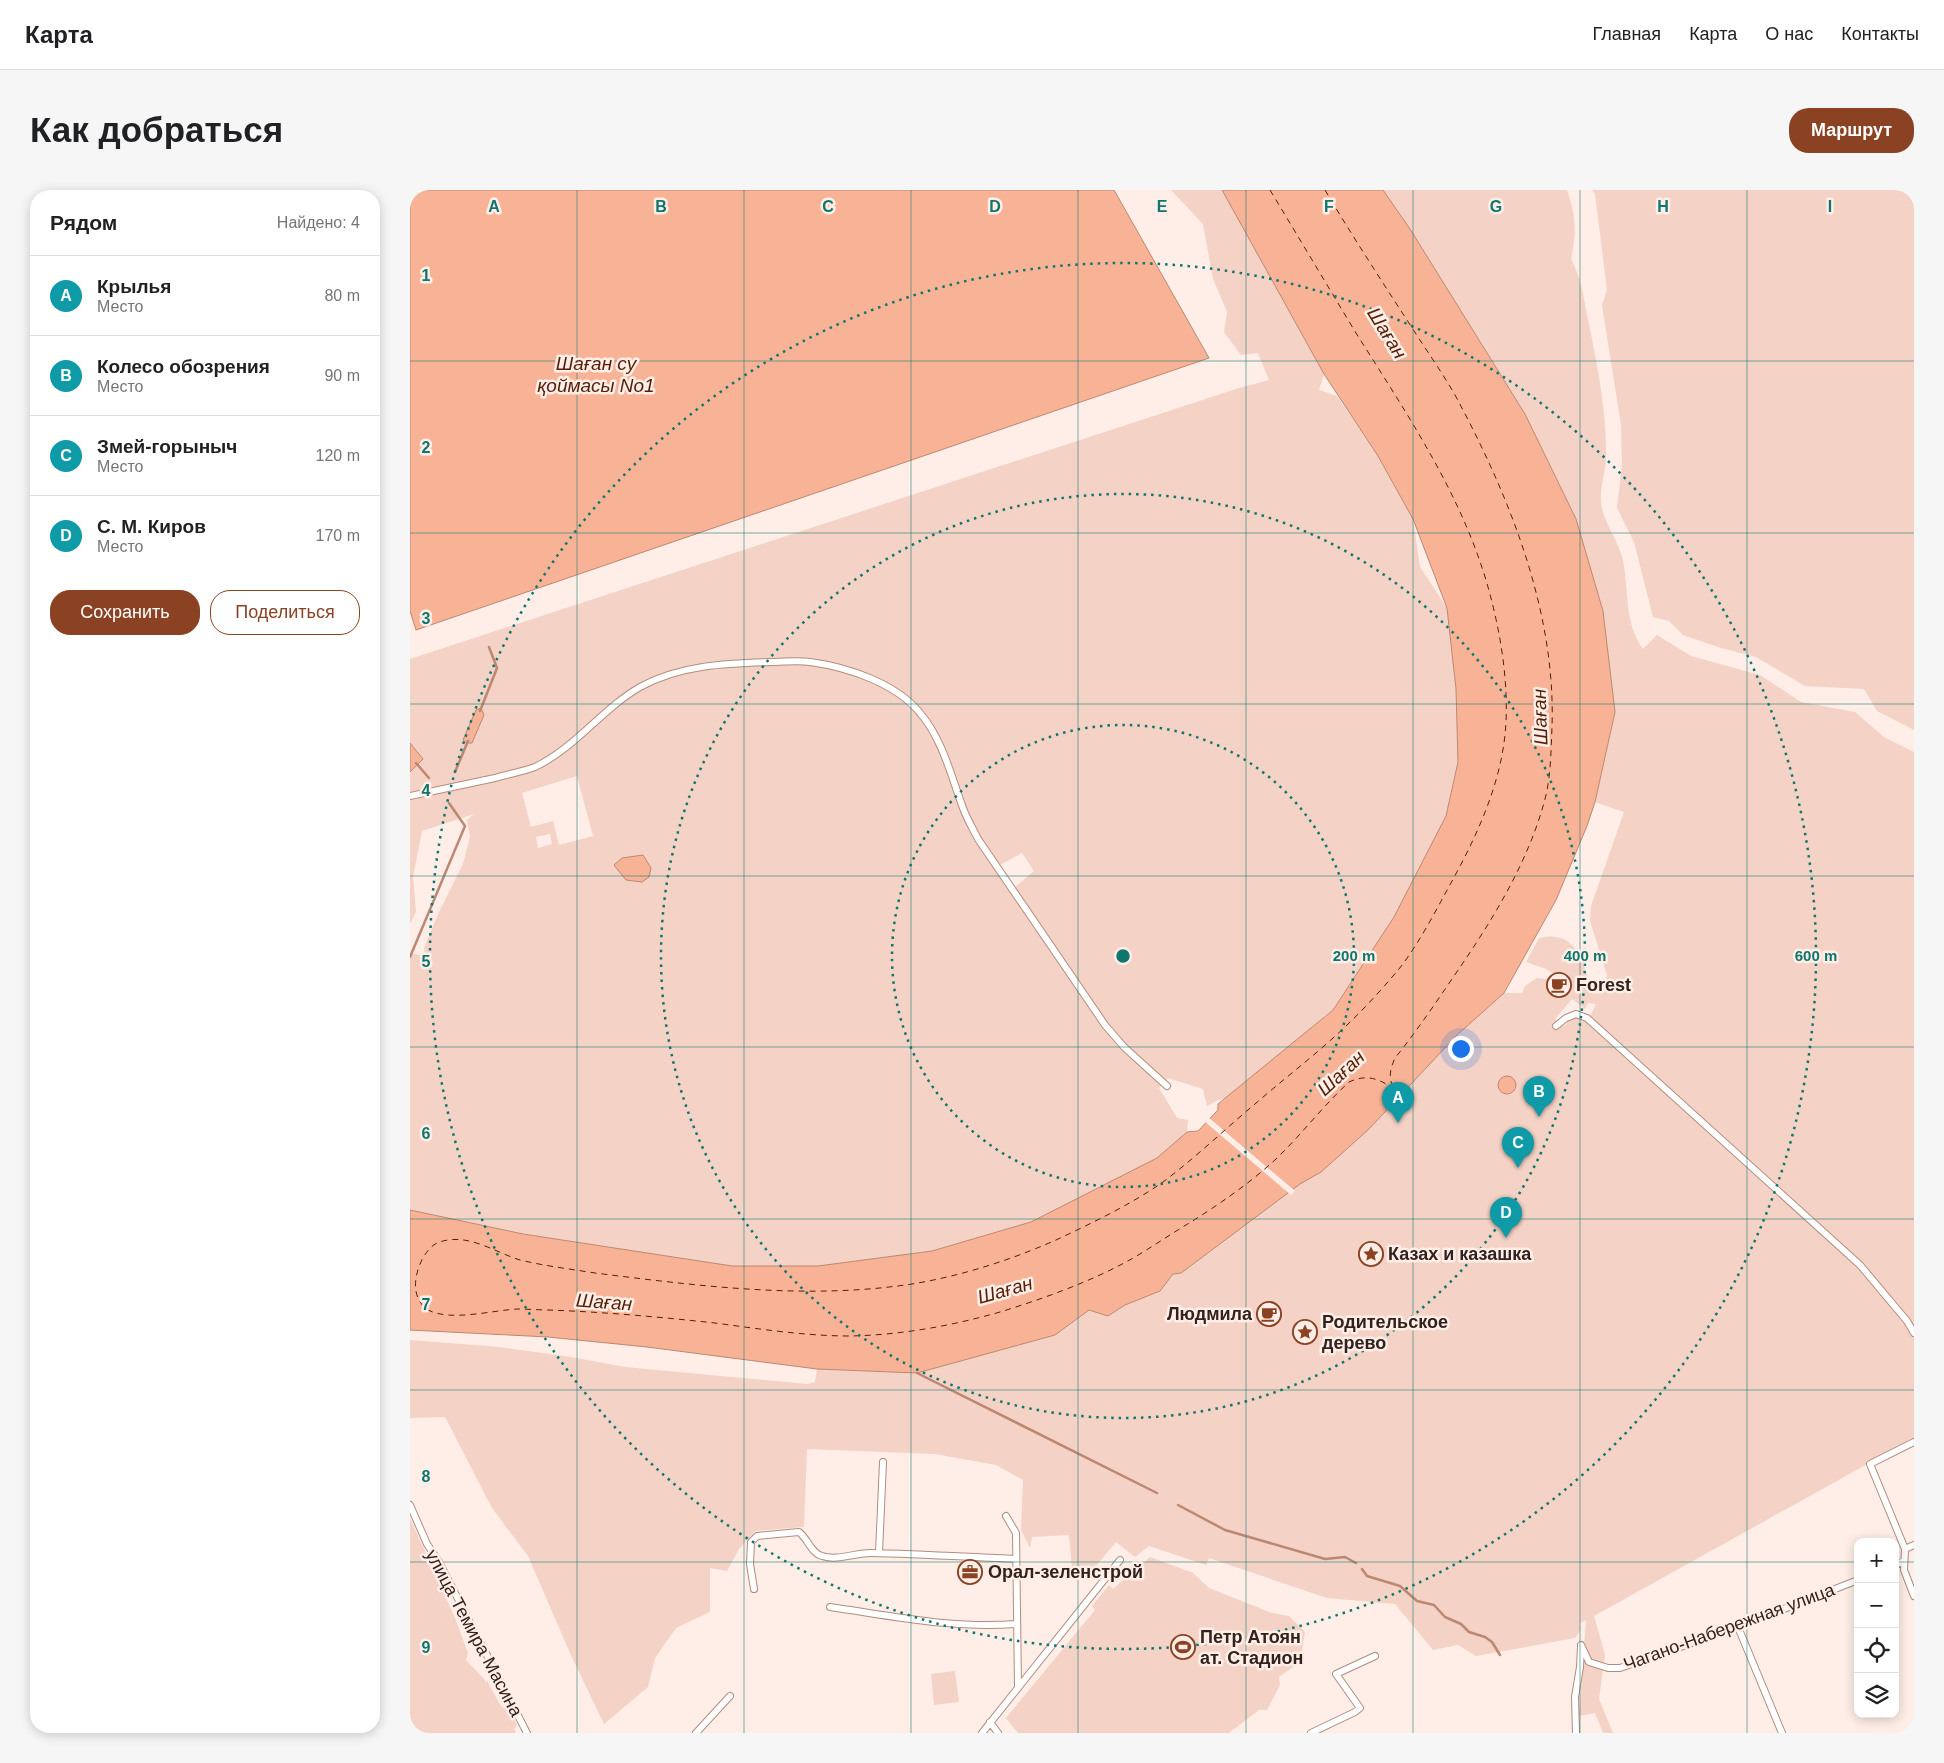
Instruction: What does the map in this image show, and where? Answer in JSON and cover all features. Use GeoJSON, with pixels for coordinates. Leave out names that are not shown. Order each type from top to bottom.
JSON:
{"type":"FeatureCollection","features":[{"type":"Feature","properties":{"kind":"street"},"geometry":{"type":"LineString","coordinates":[[410,796],[534,767],[558,752],[601,715],[640,688],[682,670],[724,664],[807,662],[857,673],[884,685],[906,699],[919,711],[932,729],[946,759],[964,811],[978,839],[1105,1025],[1124,1047],[1167,1086]]}},
{"type":"Feature","properties":{"kind":"street"},"geometry":{"type":"LineString","coordinates":[[1556,1026],[1566,1018],[1576,1014],[1587,1018],[1860,1265],[1907,1321],[1914,1333]]}},
{"type":"Feature","properties":{"kind":"street"},"geometry":{"type":"LineString","coordinates":[[1914,1442],[1870,1464],[1905,1548],[1904,1570],[1914,1596]]}},
{"type":"Feature","properties":{"kind":"street"},"geometry":{"type":"LineString","coordinates":[[879,1553],[883,1462]]}},
{"type":"Feature","properties":{"kind":"street","name":"улица Темира Масина"},"geometry":{"type":"LineString","coordinates":[[410,1505],[427,1544],[439,1562],[526,1733]]}},
{"type":"Feature","properties":{"kind":"street"},"geometry":{"type":"LineString","coordinates":[[1006,1516],[1016,1533],[1018,1688]]}},
{"type":"Feature","properties":{"kind":"street"},"geometry":{"type":"LineString","coordinates":[[754,1589],[750,1564],[751,1542],[757,1536],[798,1532],[819,1556],[829,1558],[879,1553],[1016,1559]]}},
{"type":"Feature","properties":{"kind":"street"},"geometry":{"type":"LineString","coordinates":[[1905,1548],[1914,1545]]}},
{"type":"Feature","properties":{"kind":"street"},"geometry":{"type":"LineString","coordinates":[[982,1733],[1120,1560]]}},
{"type":"Feature","properties":{"kind":"street"},"geometry":{"type":"LineString","coordinates":[[1899,1563],[1904,1561]]}},
{"type":"Feature","properties":{"kind":"street","name":"Чагано-Набережная улица"},"geometry":{"type":"LineString","coordinates":[[1576,1733],[1575,1697],[1580,1667],[1581,1645],[1589,1662],[1608,1668],[1620,1668],[1738,1627],[1854,1582]]}},
{"type":"Feature","properties":{"kind":"street"},"geometry":{"type":"LineString","coordinates":[[830,1607],[954,1625],[993,1626],[1016,1624]]}},
{"type":"Feature","properties":{"kind":"street"},"geometry":{"type":"LineString","coordinates":[[1738,1627],[1782,1733]]}},
{"type":"Feature","properties":{"kind":"street"},"geometry":{"type":"LineString","coordinates":[[1311,1733],[1360,1708],[1336,1674],[1375,1656]]}},
{"type":"Feature","properties":{"kind":"street"},"geometry":{"type":"LineString","coordinates":[[696,1733],[730,1696]]}},
{"type":"Feature","properties":{"kind":"street"},"geometry":{"type":"LineString","coordinates":[[990,1722],[998,1733]]}},
{"type":"Feature","properties":{"kind":"shaded area"},"geometry":{"type":"Polygon","coordinates":[[[1171,190],[1222,190],[1324,374],[1319,390],[1337,396],[1378,456],[1413,519],[1420,567],[1447,608],[1456,689],[1458,762],[1446,816],[1394,917],[1333,1009],[1227,1098],[1207,1106],[1203,1089],[1168,1078],[1159,1088],[1177,1118],[1188,1120],[1187,1132],[1157,1158],[1031,1222],[932,1251],[818,1266],[732,1266],[523,1234],[410,1210],[410,953],[425,956],[424,948],[439,912],[463,864],[470,837],[467,820],[474,814],[422,831],[413,877],[416,912],[410,924],[410,772],[423,759],[410,743],[410,659],[1236,389],[1269,380],[1258,353],[1241,355],[1224,332],[1227,312],[1213,279],[1203,224],[1171,190]],[[577,776],[522,793],[531,827],[553,821],[559,845],[593,836],[577,776]],[[550,834],[536,837],[538,848],[552,844],[550,834]],[[1022,853],[996,867],[1013,889],[1034,871],[1022,853]]]}},
{"type":"Feature","properties":{"kind":"shaded area"},"geometry":{"type":"Polygon","coordinates":[[[1383,190],[1567,190],[1575,224],[1571,259],[1578,274],[1582,291],[1596,358],[1603,409],[1606,460],[1601,491],[1602,509],[1621,553],[1630,618],[1637,639],[1643,649],[1657,635],[1691,656],[1760,675],[1801,702],[1855,712],[1884,737],[1914,752],[1914,1438],[1594,1616],[1605,1655],[1599,1699],[1613,1733],[1603,1733],[1595,1713],[1579,1716],[1586,1620],[1580,1623],[1581,1630],[1575,1638],[1476,1656],[1458,1645],[1433,1650],[1395,1604],[1327,1598],[1209,1558],[1206,1565],[1149,1546],[1135,1557],[1116,1542],[1083,1581],[1072,1569],[1069,1535],[1032,1537],[1030,1548],[1021,1530],[1023,1480],[996,1465],[935,1454],[807,1449],[804,1527],[755,1531],[739,1549],[727,1571],[710,1568],[710,1612],[676,1628],[655,1658],[648,1687],[604,1724],[570,1653],[528,1556],[492,1508],[445,1417],[410,1418],[410,1340],[500,1347],[625,1367],[807,1384],[815,1382],[817,1369],[917,1373],[1055,1335],[1089,1310],[1108,1316],[1125,1305],[1160,1291],[1173,1274],[1181,1273],[1343,1152],[1382,1115],[1462,1031],[1504,993],[1522,993],[1525,986],[1537,978],[1548,979],[1555,975],[1546,969],[1526,962],[1539,938],[1555,937],[1564,939],[1571,944],[1577,951],[1596,994],[1603,991],[1607,975],[1590,921],[1591,906],[1624,812],[1595,802],[1615,712],[1576,519],[1525,414],[1410,229],[1383,190]],[[1572,999],[1555,1019],[1565,1026],[1568,1020],[1577,1016],[1588,1021],[1596,1004],[1588,1003],[1585,1009],[1572,999]]]}},
{"type":"Feature","properties":{"kind":"shaded area"},"geometry":{"type":"Polygon","coordinates":[[[1592,190],[1914,190],[1914,730],[1877,711],[1864,689],[1805,686],[1756,657],[1683,635],[1669,621],[1653,617],[1634,542],[1617,508],[1622,465],[1621,425],[1602,305],[1607,290],[1595,194],[1592,190]]]}},
{"type":"Feature","properties":{"kind":"shaded area"},"geometry":{"type":"Polygon","coordinates":[[[410,1518],[455,1618],[468,1653],[466,1660],[485,1680],[485,1683],[487,1681],[501,1706],[511,1711],[517,1725],[514,1729],[516,1733],[410,1733],[410,1518]]]}},
{"type":"Feature","properties":{"kind":"shaded area","name":"Петр Атоян ат. Стадион"},"geometry":{"type":"Polygon","coordinates":[[[1150,1557],[1193,1573],[1209,1588],[1272,1613],[1289,1616],[1305,1632],[1300,1662],[1279,1677],[1280,1685],[1267,1710],[1259,1710],[1229,1733],[1018,1733],[1006,1718],[1095,1610],[1092,1606],[1109,1585],[1113,1589],[1150,1557]]]}},
{"type":"Feature","properties":{"kind":"shaded area"},"geometry":{"type":"Polygon","coordinates":[[[955,1671],[959,1702],[934,1705],[931,1674],[955,1671]]]}},
{"type":"Feature","properties":{"kind":"water","name":"Шаған су қоймасы No1"},"geometry":{"type":"Polygon","coordinates":[[[410,190],[1114,190],[1209,358],[416,630],[410,611],[410,190]]]}},
{"type":"Feature","properties":{"kind":"water","name":"Шаған"},"geometry":{"type":"Polygon","coordinates":[[[1222,190],[1383,190],[1410,229],[1525,414],[1576,519],[1603,611],[1615,712],[1595,802],[1587,826],[1556,900],[1504,993],[1457,1035],[1369,1129],[1321,1172],[1300,1184],[1181,1273],[1173,1274],[1160,1291],[1125,1305],[1108,1316],[1089,1310],[1055,1335],[917,1373],[817,1369],[647,1347],[548,1337],[410,1330],[410,1210],[523,1234],[732,1266],[818,1266],[932,1251],[1031,1222],[1157,1158],[1187,1132],[1198,1131],[1218,1110],[1218,1104],[1333,1010],[1394,917],[1446,816],[1458,762],[1456,689],[1447,608],[1413,519],[1378,456],[1324,374],[1222,190]]]}},
{"type":"Feature","properties":{"kind":"water"},"geometry":{"type":"Polygon","coordinates":[[[481,708],[484,715],[472,743],[467,743],[463,740],[476,710],[481,708]]]}},
{"type":"Feature","properties":{"kind":"water"},"geometry":{"type":"Polygon","coordinates":[[[410,743],[423,759],[410,772],[410,743]]]}},
{"type":"Feature","properties":{"kind":"water"},"geometry":{"type":"Polygon","coordinates":[[[643,855],[651,868],[649,877],[642,882],[626,880],[614,865],[622,858],[643,855]]]}},
{"type":"Feature","properties":{"kind":"water"},"geometry":{"type":"Polygon","coordinates":[[[1507,1076],[1513,1079],[1516,1085],[1513,1091],[1507,1094],[1501,1091],[1498,1085],[1501,1079],[1507,1076]]]}},
{"type":"Feature","properties":{"kind":"pier"},"geometry":{"type":"Polygon","coordinates":[[[1208,1117],[1295,1191],[1291,1195],[1204,1121],[1208,1117]]]}},
{"type":"Feature","properties":{"kind":"waterway"},"geometry":{"type":"LineString","coordinates":[[480,711],[497,668],[489,647]]}},
{"type":"Feature","properties":{"kind":"waterway"},"geometry":{"type":"LineString","coordinates":[[455,772],[468,741]]}},
{"type":"Feature","properties":{"kind":"waterway"},"geometry":{"type":"LineString","coordinates":[[416,763],[429,778]]}},
{"type":"Feature","properties":{"kind":"waterway"},"geometry":{"type":"LineString","coordinates":[[410,957],[465,826],[449,803]]}},
{"type":"Feature","properties":{"kind":"waterway"},"geometry":{"type":"LineString","coordinates":[[917,1373],[1157,1493]]}},
{"type":"Feature","properties":{"kind":"waterway"},"geometry":{"type":"LineString","coordinates":[[1178,1505],[1225,1530],[1325,1559],[1345,1557],[1356,1563]]}},
{"type":"Feature","properties":{"kind":"waterway"},"geometry":{"type":"LineString","coordinates":[[1362,1569],[1367,1576],[1400,1586],[1417,1601],[1434,1605],[1445,1617],[1461,1624],[1469,1632],[1485,1637],[1492,1642],[1500,1655]]}},
{"type":"Feature","properties":{"kind":"ferry route"},"geometry":{"type":"LineString","coordinates":[[1270,190],[1413,425],[1448,488],[1464,520],[1477,553],[1488,587],[1499,637],[1506,688],[1506,722],[1504,745],[1493,789],[1477,831],[1457,872],[1424,932],[1399,969],[1367,1005],[1336,1035],[1163,1182],[1097,1220],[1056,1240],[1004,1261],[949,1277],[912,1284],[872,1289],[793,1291],[713,1286],[567,1269],[520,1260],[476,1243],[457,1239],[434,1245],[424,1256],[416,1277],[416,1292],[418,1299],[428,1310],[448,1315],[518,1309],[611,1313],[833,1336],[907,1332],[963,1322],[1032,1302],[1111,1270],[1213,1208],[1276,1159],[1349,1082],[1361,1078],[1373,1078],[1394,1090]]}},
{"type":"Feature","properties":{"kind":"ferry route"},"geometry":{"type":"LineString","coordinates":[[1325,190],[1455,395],[1494,473],[1525,555],[1537,597],[1546,640],[1551,684],[1552,727],[1549,778],[1539,819],[1530,843],[1496,912],[1433,1007],[1395,1058],[1390,1074],[1394,1089]]}},
{"type":"Feature","properties":{"kind":"place","name":"Forest"},"geometry":{"type":"Point","coordinates":[1559,985]}},
{"type":"Feature","properties":{"kind":"place","name":"Колесо обозрения"},"geometry":{"type":"Point","coordinates":[1539,1117]}},
{"type":"Feature","properties":{"kind":"place","name":"Крылья"},"geometry":{"type":"Point","coordinates":[1398,1123]}},
{"type":"Feature","properties":{"kind":"place","name":"Змей-горыныч"},"geometry":{"type":"Point","coordinates":[1518,1168]}},
{"type":"Feature","properties":{"kind":"place","name":"С. М. Киров"},"geometry":{"type":"Point","coordinates":[1506,1238]}},
{"type":"Feature","properties":{"kind":"place","name":"Казах и казашка"},"geometry":{"type":"Point","coordinates":[1371,1254]}},
{"type":"Feature","properties":{"kind":"place","name":"Людмила"},"geometry":{"type":"Point","coordinates":[1269,1314]}},
{"type":"Feature","properties":{"kind":"place","name":"Родительское дерево"},"geometry":{"type":"Point","coordinates":[1305,1332]}},
{"type":"Feature","properties":{"kind":"place","name":"Орал-зеленстрой"},"geometry":{"type":"Point","coordinates":[970,1572]}},
{"type":"Feature","properties":{"kind":"place","name":"Петр Атоян ат. Стадион"},"geometry":{"type":"Point","coordinates":[1183,1647]}}]}
